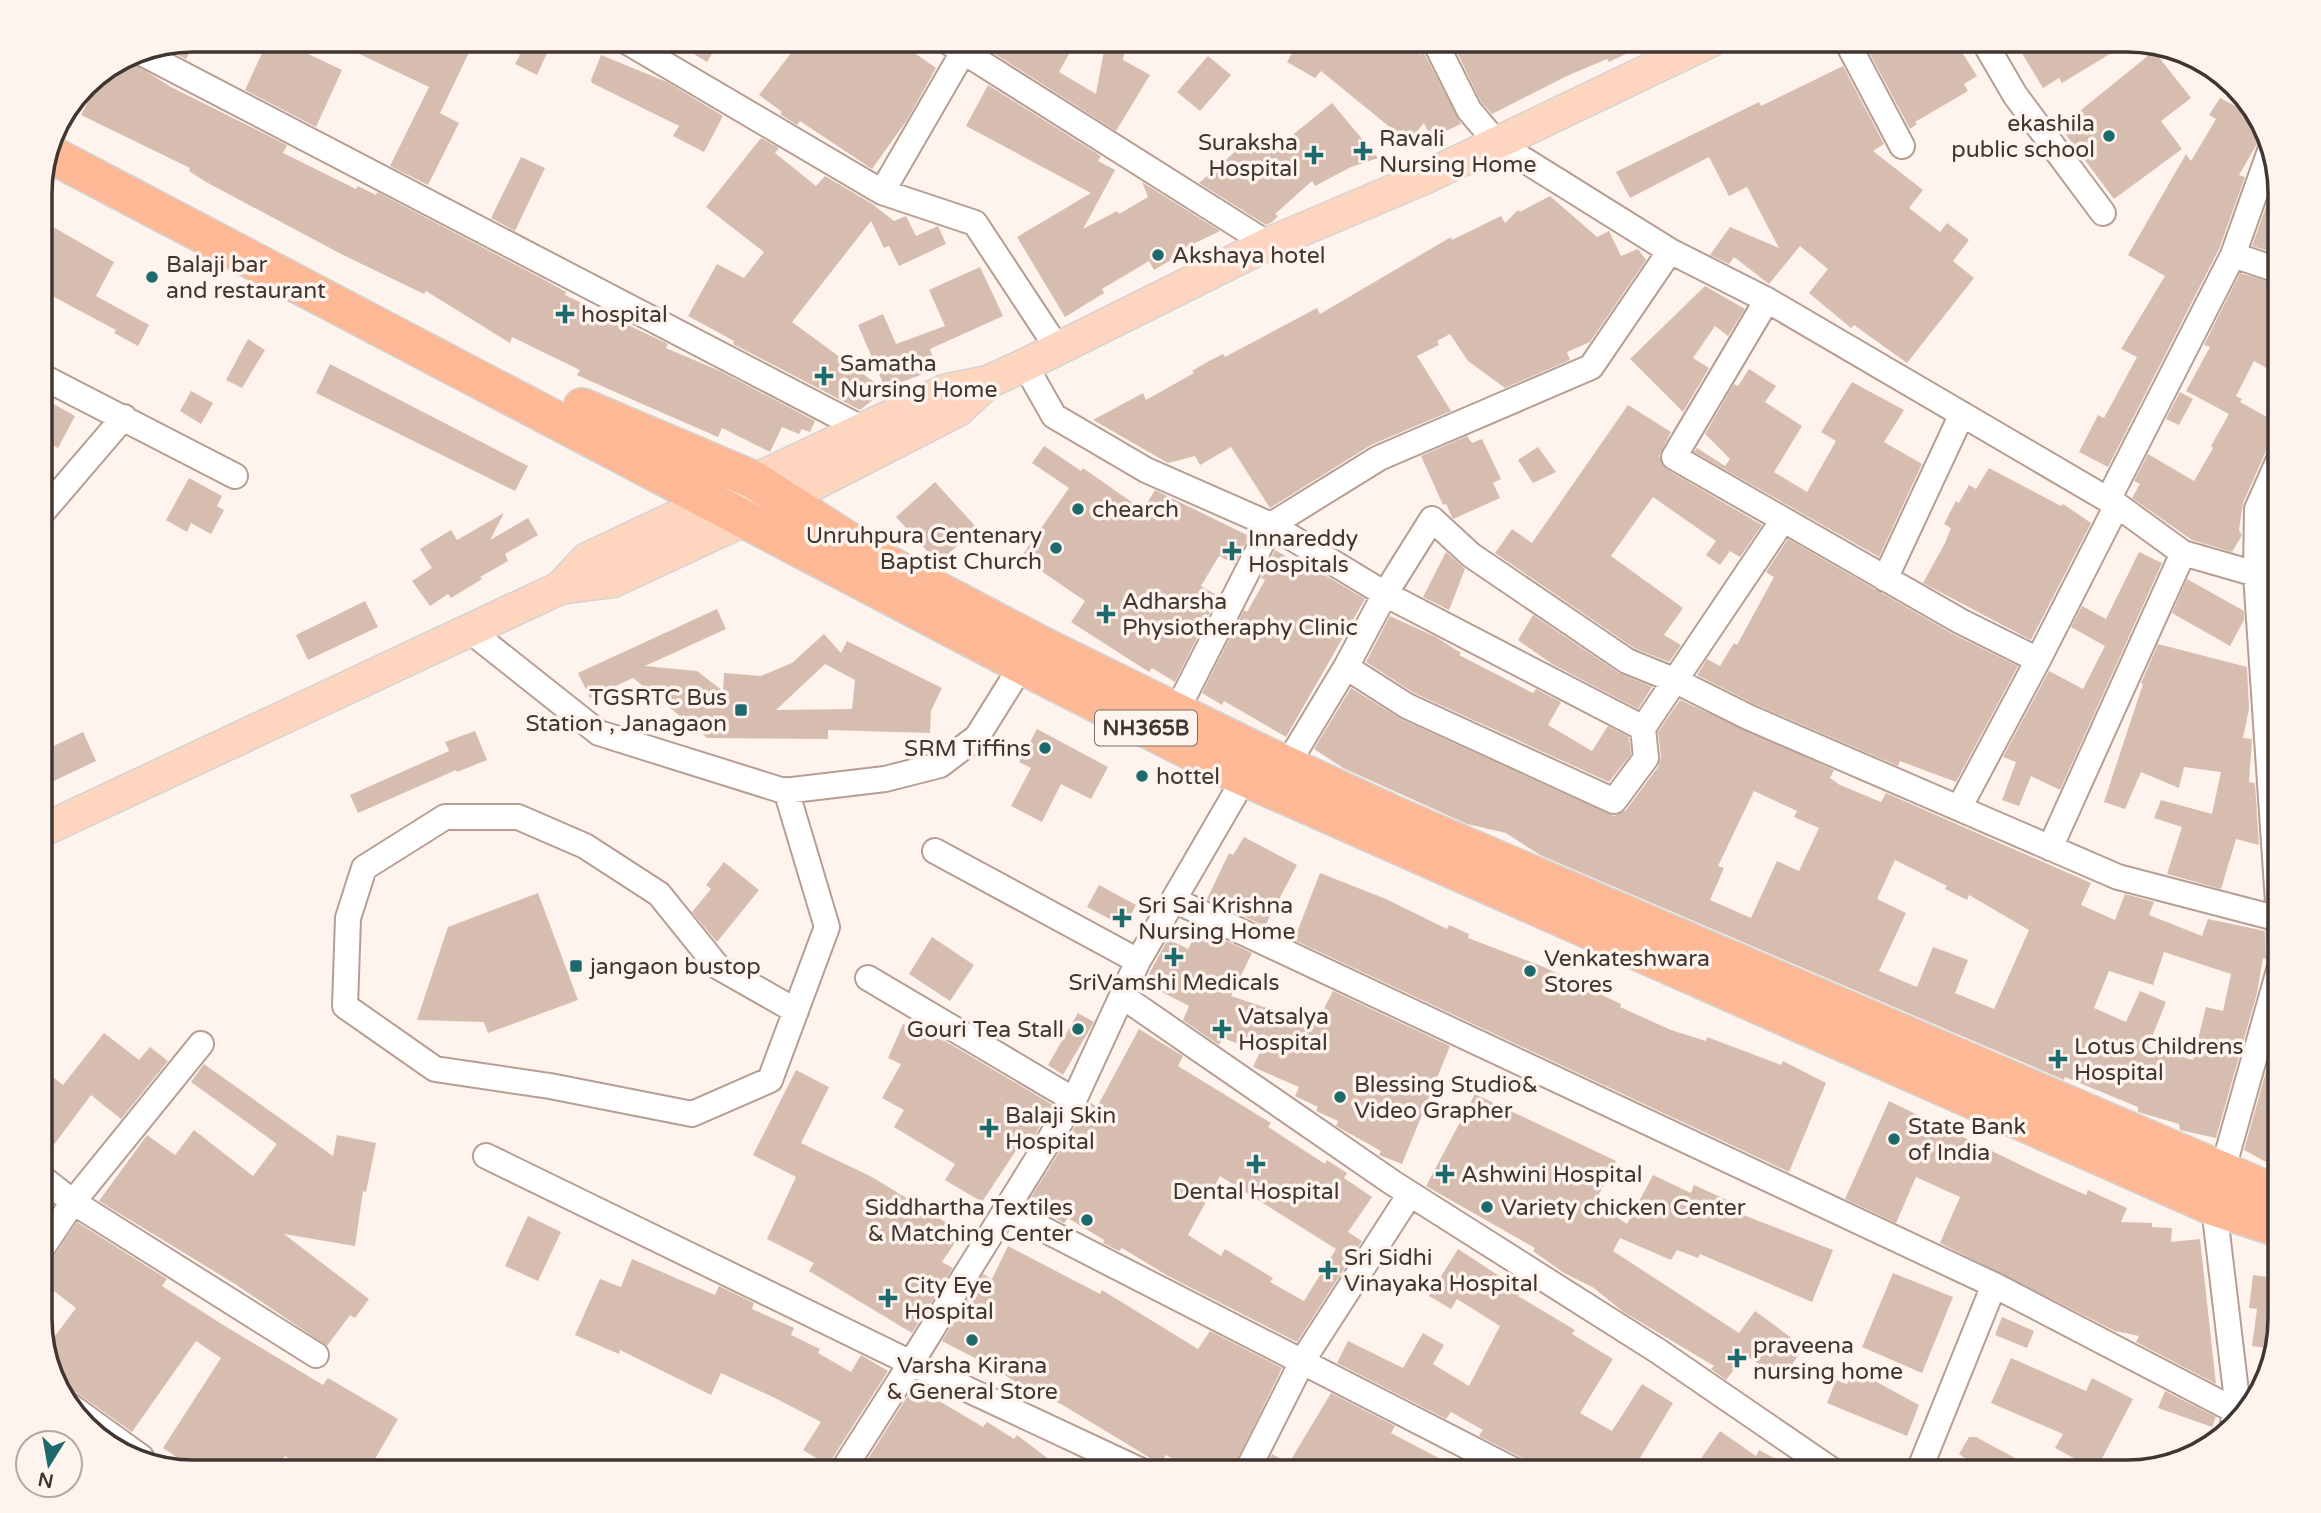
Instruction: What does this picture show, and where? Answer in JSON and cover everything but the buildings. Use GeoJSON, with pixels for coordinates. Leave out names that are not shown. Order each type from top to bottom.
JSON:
{"type":"FeatureCollection","features":[{"type":"Feature","properties":{"kind":"highway","name":"NH365B"},"geometry":{"type":"LineString","coordinates":[[63,140],[603,418],[754,480],[874,557],[1045,647],[1286,765],[1401,818],[2268,1190]]}},
{"type":"Feature","properties":{"kind":"highway","name":"NH365B"},"geometry":{"type":"LineString","coordinates":[[57,158],[1022,665],[1245,777],[2214,1207],[2268,1225]]}},
{"type":"Feature","properties":{"kind":"main road"},"geometry":{"type":"LineString","coordinates":[[560,588],[587,559],[710,500],[944,391],[988,382],[1268,244],[1424,178],[1687,52]]}},
{"type":"Feature","properties":{"kind":"main road"},"geometry":{"type":"LineString","coordinates":[[53,825],[560,588],[612,581],[746,519],[958,410],[988,382]]}},
{"type":"Feature","properties":{"kind":"street"},"geometry":{"type":"LineString","coordinates":[[644,52],[882,192],[975,223],[1058,349]]}},
{"type":"Feature","properties":{"kind":"street"},"geometry":{"type":"LineString","coordinates":[[882,192],[956,52]]}},
{"type":"Feature","properties":{"kind":"street"},"geometry":{"type":"LineString","coordinates":[[972,52],[1268,244]]}},
{"type":"Feature","properties":{"kind":"street"},"geometry":{"type":"LineString","coordinates":[[1440,52],[1469,110],[1497,143],[1670,251],[1767,300],[2113,502],[2183,553],[2256,574]]}},
{"type":"Feature","properties":{"kind":"street"},"geometry":{"type":"LineString","coordinates":[[1852,52],[1902,146]]}},
{"type":"Feature","properties":{"kind":"street"},"geometry":{"type":"LineString","coordinates":[[1990,52],[2015,94],[2104,212]]}},
{"type":"Feature","properties":{"kind":"street"},"geometry":{"type":"LineString","coordinates":[[152,59],[863,429]]}},
{"type":"Feature","properties":{"kind":"street"},"geometry":{"type":"LineString","coordinates":[[1959,808],[2038,660],[2233,255],[2265,165]]}},
{"type":"Feature","properties":{"kind":"street"},"geometry":{"type":"LineString","coordinates":[[1176,712],[1271,525],[1379,458],[1591,367],[1670,251]]}},
{"type":"Feature","properties":{"kind":"street"},"geometry":{"type":"LineString","coordinates":[[2233,255],[2268,267]]}},
{"type":"Feature","properties":{"kind":"street"},"geometry":{"type":"LineString","coordinates":[[1767,300],[1674,457],[1885,579],[2038,660]]}},
{"type":"Feature","properties":{"kind":"street"},"geometry":{"type":"LineString","coordinates":[[1025,365],[1054,416],[1146,470],[1271,525],[1385,594],[1643,728]]}},
{"type":"Feature","properties":{"kind":"street"},"geometry":{"type":"LineString","coordinates":[[53,382],[235,477]]}},
{"type":"Feature","properties":{"kind":"street"},"geometry":{"type":"LineString","coordinates":[[1885,579],[1962,414]]}},
{"type":"Feature","properties":{"kind":"street"},"geometry":{"type":"LineString","coordinates":[[53,500],[124,417]]}},
{"type":"Feature","properties":{"kind":"street"},"geometry":{"type":"LineString","coordinates":[[2268,484],[2257,509],[2256,574],[2268,746]]}},
{"type":"Feature","properties":{"kind":"street"},"geometry":{"type":"LineString","coordinates":[[1286,765],[1346,667],[1385,594],[1433,519],[1471,555],[1627,661],[1676,681],[1748,717],[2118,877],[2268,916]]}},
{"type":"Feature","properties":{"kind":"street"},"geometry":{"type":"LineString","coordinates":[[1346,667],[1407,706],[1614,802],[1646,758],[1643,728],[1783,520]]}},
{"type":"Feature","properties":{"kind":"street"},"geometry":{"type":"LineString","coordinates":[[2050,848],[2183,553]]}},
{"type":"Feature","properties":{"kind":"street"},"geometry":{"type":"LineString","coordinates":[[469,630],[598,733],[786,790],[885,779],[940,765],[977,737],[1022,665]]}},
{"type":"Feature","properties":{"kind":"street"},"geometry":{"type":"LineString","coordinates":[[849,1460],[1074,1100],[1138,961],[1245,777]]}},
{"type":"Feature","properties":{"kind":"street"},"geometry":{"type":"LineString","coordinates":[[786,790],[827,927],[796,1011],[770,1080],[692,1114],[550,1086],[435,1069],[345,1006],[348,918],[364,868],[445,817],[518,817],[585,846],[659,894],[717,966],[796,1011]]}},
{"type":"Feature","properties":{"kind":"street"},"geometry":{"type":"LineString","coordinates":[[935,851],[1138,961]]}},
{"type":"Feature","properties":{"kind":"street"},"geometry":{"type":"LineString","coordinates":[[1174,900],[1994,1285],[2230,1417]]}},
{"type":"Feature","properties":{"kind":"street"},"geometry":{"type":"LineString","coordinates":[[868,978],[1074,1100]]}},
{"type":"Feature","properties":{"kind":"street"},"geometry":{"type":"LineString","coordinates":[[1122,996],[1410,1194],[1658,1350],[1817,1460]]}},
{"type":"Feature","properties":{"kind":"street"},"geometry":{"type":"LineString","coordinates":[[2222,1169],[2268,1008]]}},
{"type":"Feature","properties":{"kind":"street"},"geometry":{"type":"LineString","coordinates":[[53,1232],[73,1202],[201,1044]]}},
{"type":"Feature","properties":{"kind":"street"},"geometry":{"type":"LineString","coordinates":[[486,1156],[1118,1460]]}},
{"type":"Feature","properties":{"kind":"street"},"geometry":{"type":"LineString","coordinates":[[53,1186],[73,1202],[316,1355]]}},
{"type":"Feature","properties":{"kind":"street"},"geometry":{"type":"LineString","coordinates":[[1253,1460],[1303,1360],[1410,1194]]}},
{"type":"Feature","properties":{"kind":"street"},"geometry":{"type":"LineString","coordinates":[[2214,1207],[2236,1392],[2234,1413]]}},
{"type":"Feature","properties":{"kind":"street"},"geometry":{"type":"LineString","coordinates":[[1006,1210],[1495,1460]]}},
{"type":"Feature","properties":{"kind":"street"},"geometry":{"type":"LineString","coordinates":[[1923,1460],[1994,1285]]}},
{"type":"Feature","properties":{"kind":"place","name":"ekashila public school"},"geometry":{"type":"Point","coordinates":[2109,136]}},
{"type":"Feature","properties":{"kind":"place","name":"Ravali Nursing Home"},"geometry":{"type":"Point","coordinates":[1363,151]}},
{"type":"Feature","properties":{"kind":"place","name":"Suraksha Hospital"},"geometry":{"type":"Point","coordinates":[1314,155]}},
{"type":"Feature","properties":{"kind":"place","name":"Akshaya hotel"},"geometry":{"type":"Point","coordinates":[1158,255]}},
{"type":"Feature","properties":{"kind":"place","name":"Balaji bar and restaurant"},"geometry":{"type":"Point","coordinates":[152,277]}},
{"type":"Feature","properties":{"kind":"place","name":"hospital"},"geometry":{"type":"Point","coordinates":[565,314]}},
{"type":"Feature","properties":{"kind":"place","name":"Samatha Nursing Home"},"geometry":{"type":"Point","coordinates":[824,376]}},
{"type":"Feature","properties":{"kind":"place","name":"chearch"},"geometry":{"type":"Point","coordinates":[1078,509]}},
{"type":"Feature","properties":{"kind":"place","name":"Unruhpura Centenary Baptist Church"},"geometry":{"type":"Point","coordinates":[1056,548]}},
{"type":"Feature","properties":{"kind":"place","name":"Innareddy Hospitals"},"geometry":{"type":"Point","coordinates":[1232,551]}},
{"type":"Feature","properties":{"kind":"place","name":"Adharsha Physiotheraphy Clinic"},"geometry":{"type":"Point","coordinates":[1106,614]}},
{"type":"Feature","properties":{"kind":"place","name":"TGSRTC Bus Station , Janagaon"},"geometry":{"type":"Point","coordinates":[741,710]}},
{"type":"Feature","properties":{"kind":"place","name":"SRM Tiffins"},"geometry":{"type":"Point","coordinates":[1045,748]}},
{"type":"Feature","properties":{"kind":"place","name":"hottel"},"geometry":{"type":"Point","coordinates":[1142,776]}},
{"type":"Feature","properties":{"kind":"place","name":"Sri Sai Krishna Nursing Home"},"geometry":{"type":"Point","coordinates":[1122,918]}},
{"type":"Feature","properties":{"kind":"place","name":"SriVamshi Medicals"},"geometry":{"type":"Point","coordinates":[1174,957]}},
{"type":"Feature","properties":{"kind":"place","name":"jangaon bustop"},"geometry":{"type":"Point","coordinates":[576,966]}},
{"type":"Feature","properties":{"kind":"place","name":"Venkateshwara Stores"},"geometry":{"type":"Point","coordinates":[1530,971]}},
{"type":"Feature","properties":{"kind":"place","name":"Gouri Tea Stall"},"geometry":{"type":"Point","coordinates":[1078,1029]}},
{"type":"Feature","properties":{"kind":"place","name":"Vatsalya Hospital"},"geometry":{"type":"Point","coordinates":[1222,1029]}},
{"type":"Feature","properties":{"kind":"place","name":"Lotus Childrens Hospital"},"geometry":{"type":"Point","coordinates":[2058,1059]}},
{"type":"Feature","properties":{"kind":"place","name":"Blessing Studio& Video Grapher"},"geometry":{"type":"Point","coordinates":[1340,1097]}},
{"type":"Feature","properties":{"kind":"place","name":"Balaji Skin Hospital"},"geometry":{"type":"Point","coordinates":[989,1128]}},
{"type":"Feature","properties":{"kind":"place","name":"State Bank of India"},"geometry":{"type":"Point","coordinates":[1894,1139]}},
{"type":"Feature","properties":{"kind":"place","name":"Dental Hospital"},"geometry":{"type":"Point","coordinates":[1256,1164]}},
{"type":"Feature","properties":{"kind":"place","name":"Ashwini Hospital"},"geometry":{"type":"Point","coordinates":[1445,1174]}},
{"type":"Feature","properties":{"kind":"place","name":"Variety chicken Center"},"geometry":{"type":"Point","coordinates":[1487,1207]}},
{"type":"Feature","properties":{"kind":"place","name":"Siddhartha Textiles & Matching Center"},"geometry":{"type":"Point","coordinates":[1087,1220]}},
{"type":"Feature","properties":{"kind":"place","name":"Sri Sidhi Vinayaka Hospital"},"geometry":{"type":"Point","coordinates":[1328,1270]}},
{"type":"Feature","properties":{"kind":"place","name":"City Eye Hospital"},"geometry":{"type":"Point","coordinates":[888,1298]}},
{"type":"Feature","properties":{"kind":"place","name":"Varsha Kirana & General Store"},"geometry":{"type":"Point","coordinates":[972,1340]}},
{"type":"Feature","properties":{"kind":"place","name":"praveena nursing home"},"geometry":{"type":"Point","coordinates":[1737,1358]}}]}
